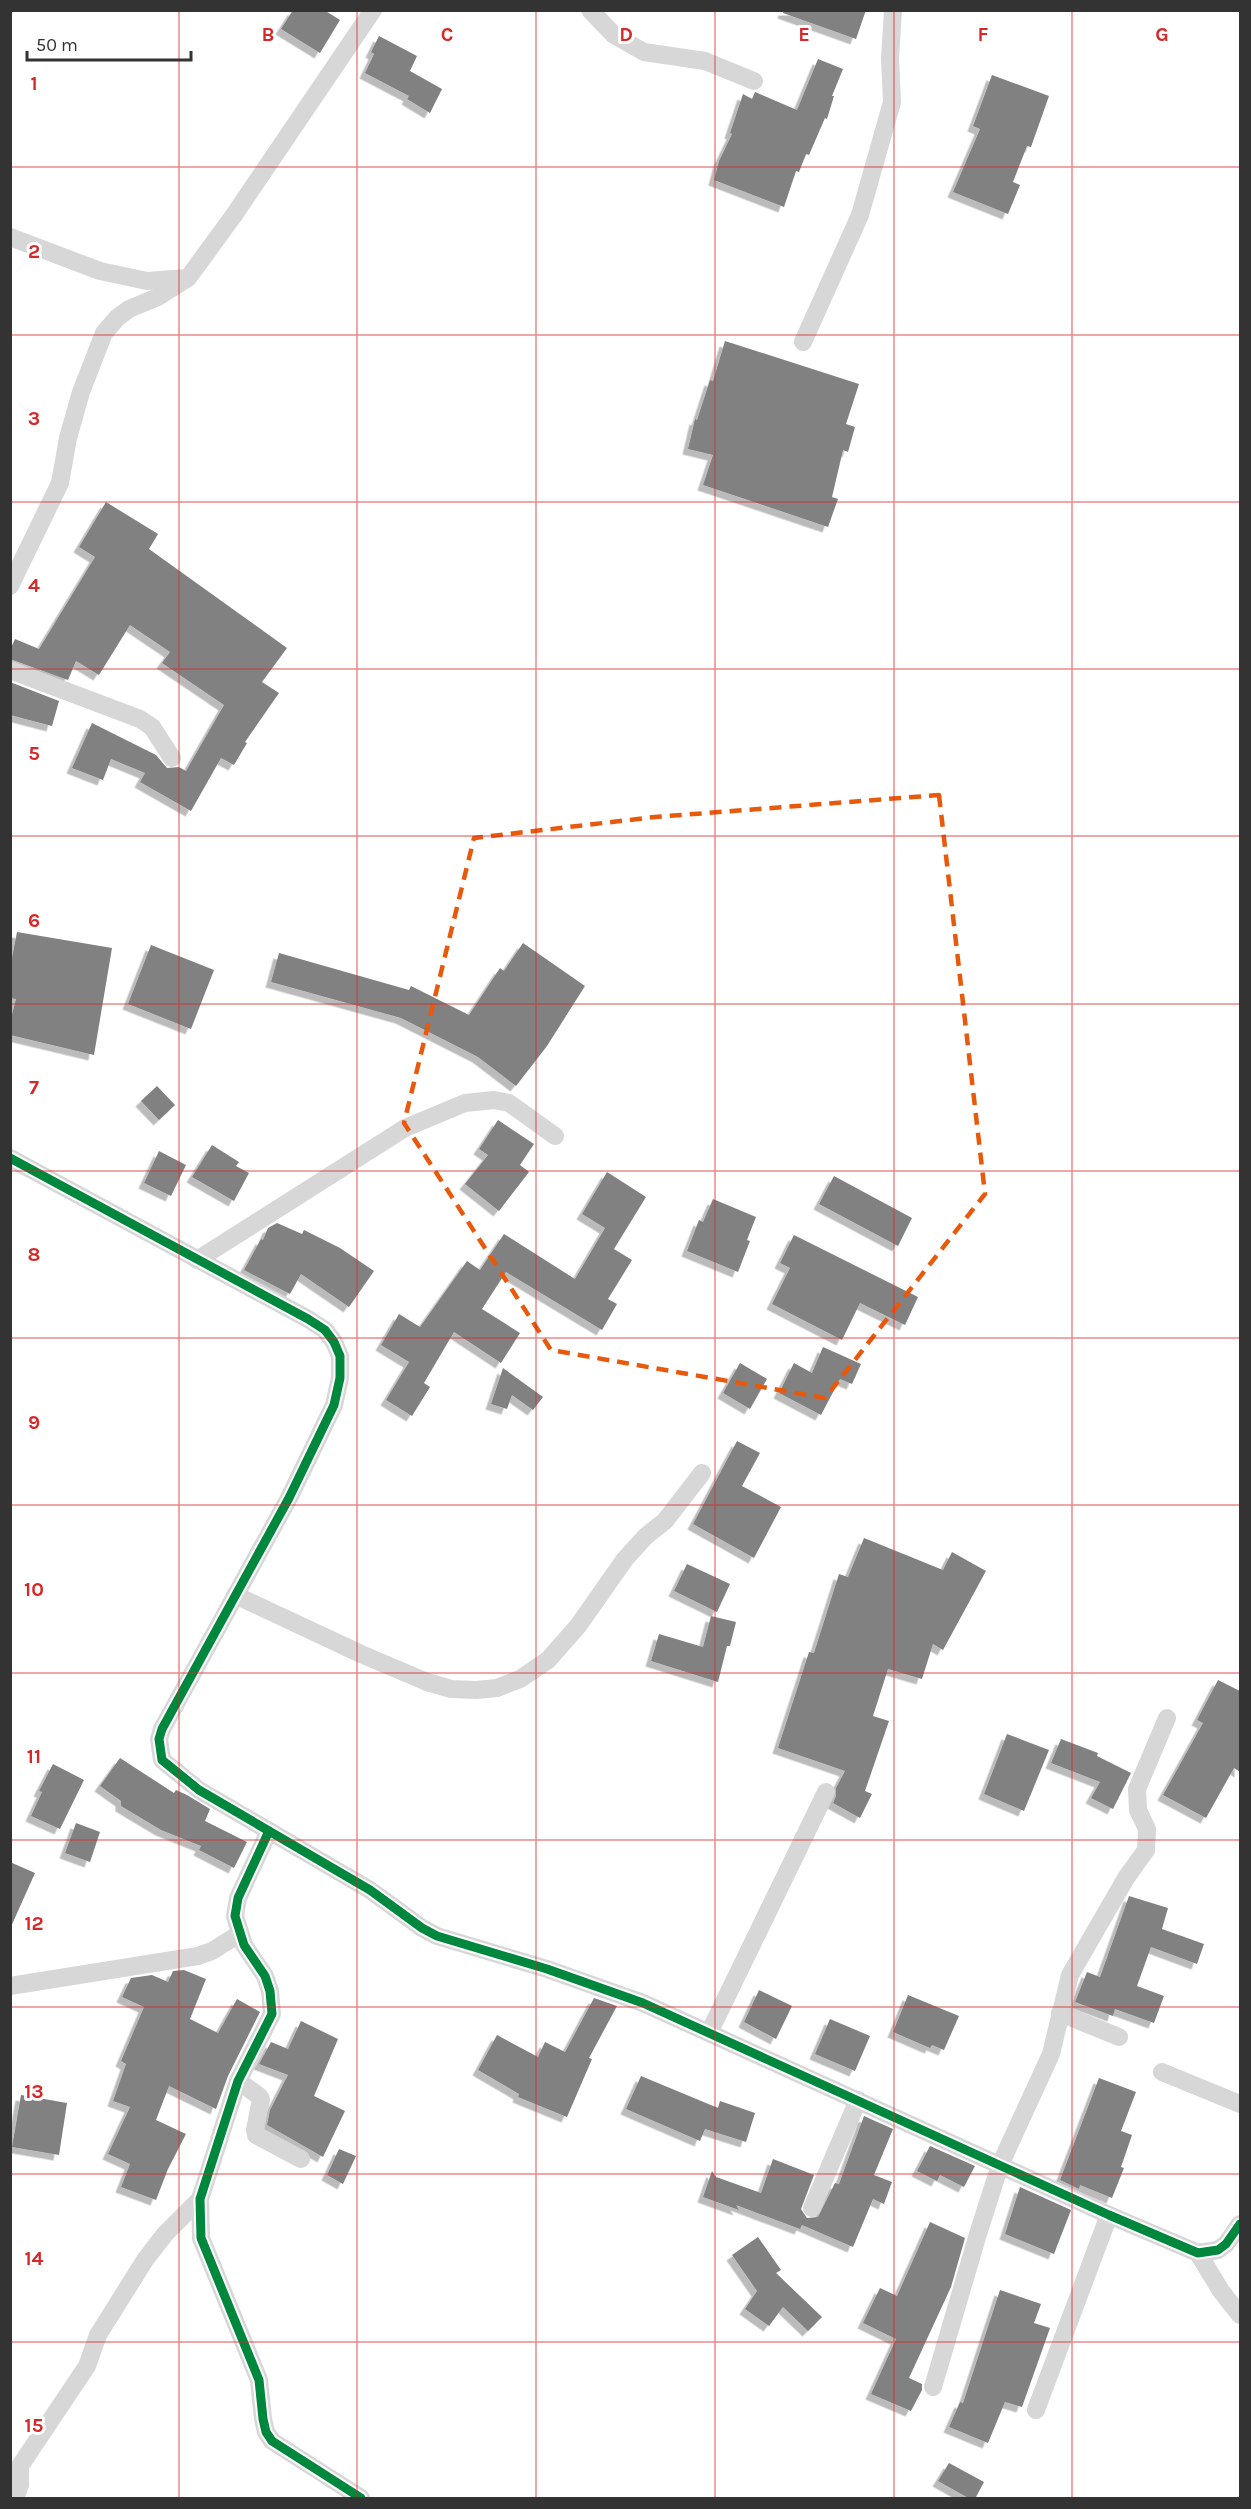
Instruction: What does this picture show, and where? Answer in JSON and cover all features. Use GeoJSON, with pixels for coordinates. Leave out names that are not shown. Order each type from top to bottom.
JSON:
{"type":"FeatureCollection","features":[{"type":"Feature","properties":{"kind":"street"},"geometry":{"type":"LineString","coordinates":[[10,586],[60,483],[68,438],[81,392],[104,333],[117,318],[129,309],[159,297],[188,278],[234,215],[373,10]]}},
{"type":"Feature","properties":{"kind":"street"},"geometry":{"type":"LineString","coordinates":[[590,10],[614,35],[644,52],[705,61],[754,81]]}},
{"type":"Feature","properties":{"kind":"street"},"geometry":{"type":"LineString","coordinates":[[803,342],[860,215],[892,102],[890,58],[893,10]]}},
{"type":"Feature","properties":{"kind":"street"},"geometry":{"type":"LineString","coordinates":[[10,237],[100,271],[147,281],[188,278]]}},
{"type":"Feature","properties":{"kind":"street"},"geometry":{"type":"LineString","coordinates":[[10,670],[140,719],[152,727],[172,758]]}},
{"type":"Feature","properties":{"kind":"street"},"geometry":{"type":"LineString","coordinates":[[197,1260],[405,1128],[465,1103],[494,1100],[509,1103],[555,1136]]}},
{"type":"Feature","properties":{"kind":"street"},"geometry":{"type":"LineString","coordinates":[[10,1158],[308,1319],[325,1330],[340,1356],[340,1378],[334,1405],[289,1498],[162,1729],[159,1752],[162,1760],[199,1790],[370,1890],[422,1928],[437,1936],[583,1981],[643,2003],[1109,2215],[1198,2253],[1218,2250],[1226,2244],[1240,2226]]}},
{"type":"Feature","properties":{"kind":"street"},"geometry":{"type":"LineString","coordinates":[[235,1595],[427,1682],[451,1689],[497,1688],[520,1679],[548,1660],[578,1626],[625,1559],[646,1536],[665,1521],[702,1473]]}},
{"type":"Feature","properties":{"kind":"street"},"geometry":{"type":"LineString","coordinates":[[933,2387],[1000,2165],[1051,2054],[1070,1975],[1126,1878],[1146,1850],[1147,1829],[1138,1810],[1137,1789],[1167,1718]]}},
{"type":"Feature","properties":{"kind":"street"},"geometry":{"type":"LineString","coordinates":[[709,2033],[826,1792]]}},
{"type":"Feature","properties":{"kind":"street"},"geometry":{"type":"LineString","coordinates":[[269,1831],[238,1898],[236,1916],[239,1934],[265,1976],[272,2014],[238,2081],[200,2199],[201,2238],[259,2380],[266,2432],[272,2441],[361,2499]]}},
{"type":"Feature","properties":{"kind":"street"},"geometry":{"type":"LineString","coordinates":[[10,1986],[198,1956],[212,1951],[239,1934]]}},
{"type":"Feature","properties":{"kind":"street"},"geometry":{"type":"LineString","coordinates":[[1060,2013],[1119,2037]]}},
{"type":"Feature","properties":{"kind":"street"},"geometry":{"type":"LineString","coordinates":[[1162,2072],[1240,2104]]}},
{"type":"Feature","properties":{"kind":"street"},"geometry":{"type":"LineString","coordinates":[[238,2081],[259,2096],[256,2135],[301,2159]]}},
{"type":"Feature","properties":{"kind":"street"},"geometry":{"type":"LineString","coordinates":[[812,2208],[858,2100]]}},
{"type":"Feature","properties":{"kind":"street"},"geometry":{"type":"LineString","coordinates":[[15,2499],[20,2485],[20,2466],[87,2366],[103,2326],[154,2247],[200,2199]]}},
{"type":"Feature","properties":{"kind":"street"},"geometry":{"type":"LineString","coordinates":[[1036,2410],[1109,2215]]}},
{"type":"Feature","properties":{"kind":"street"},"geometry":{"type":"LineString","coordinates":[[1198,2253],[1221,2291],[1240,2315]]}},
{"type":"Feature","properties":{"kind":"highlighted area"},"geometry":{"type":"Polygon","coordinates":[[[939,795],[985,1194],[825,1398],[551,1350],[404,1123],[474,838],[655,817],[939,795]]]}},
{"type":"Feature","properties":{"kind":"building"},"geometry":{"type":"Polygon","coordinates":[[[293,10],[324,10],[340,20],[320,53],[281,29],[293,10]]]}},
{"type":"Feature","properties":{"kind":"building"},"geometry":{"type":"Polygon","coordinates":[[[784,10],[866,10],[856,39],[783,13],[784,10]]]}},
{"type":"Feature","properties":{"kind":"building"},"geometry":{"type":"Polygon","coordinates":[[[379,36],[417,56],[410,71],[442,89],[430,113],[407,99],[409,96],[365,73],[374,54],[371,52],[379,36]]]}},
{"type":"Feature","properties":{"kind":"building"},"geometry":{"type":"Polygon","coordinates":[[[818,59],[843,69],[832,96],[834,96],[827,119],[825,118],[799,172],[796,171],[784,207],[714,180],[719,161],[732,134],[730,133],[743,94],[752,99],[755,92],[797,110],[818,59]]]}},
{"type":"Feature","properties":{"kind":"building"},"geometry":{"type":"Polygon","coordinates":[[[992,75],[1049,96],[1031,147],[1027,146],[1013,182],[1020,185],[1008,214],[953,192],[980,129],[973,126],[992,75]]]}},
{"type":"Feature","properties":{"kind":"building"},"geometry":{"type":"Polygon","coordinates":[[[725,341],[859,384],[846,424],[855,427],[848,452],[843,450],[832,497],[838,499],[828,527],[703,485],[713,455],[688,449],[695,419],[697,420],[710,380],[713,381],[725,341]]]}},
{"type":"Feature","properties":{"kind":"building"},"geometry":{"type":"Polygon","coordinates":[[[106,502],[158,534],[149,549],[287,648],[262,682],[279,693],[245,742],[247,743],[234,765],[221,758],[191,811],[140,782],[145,773],[111,759],[103,780],[72,768],[92,723],[156,755],[167,768],[179,767],[186,771],[224,705],[162,663],[170,652],[130,625],[99,675],[76,661],[68,680],[10,659],[10,650],[15,639],[39,649],[95,557],[79,547],[106,502]]]}},
{"type":"Feature","properties":{"kind":"building"},"geometry":{"type":"Polygon","coordinates":[[[10,682],[59,701],[52,726],[10,715],[10,682]]]}},
{"type":"Feature","properties":{"kind":"building"},"geometry":{"type":"Polygon","coordinates":[[[17,932],[112,948],[94,1055],[10,1035],[10,1022],[16,999],[10,998],[10,968],[17,932]]]}},
{"type":"Feature","properties":{"kind":"building"},"geometry":{"type":"Polygon","coordinates":[[[523,943],[585,986],[547,1046],[516,1086],[478,1057],[401,1018],[271,982],[279,953],[409,990],[411,986],[469,1015],[500,968],[504,971],[523,943]]]}},
{"type":"Feature","properties":{"kind":"building"},"geometry":{"type":"Polygon","coordinates":[[[151,945],[214,970],[191,1029],[128,1004],[151,945]]]}},
{"type":"Feature","properties":{"kind":"building"},"geometry":{"type":"Polygon","coordinates":[[[157,1086],[175,1105],[159,1120],[141,1101],[157,1086]]]}},
{"type":"Feature","properties":{"kind":"building"},"geometry":{"type":"Polygon","coordinates":[[[498,1120],[534,1144],[520,1165],[529,1172],[499,1211],[465,1184],[488,1155],[479,1149],[498,1120]]]}},
{"type":"Feature","properties":{"kind":"building"},"geometry":{"type":"Polygon","coordinates":[[[212,1145],[239,1162],[236,1166],[249,1173],[234,1201],[192,1177],[212,1145]]]}},
{"type":"Feature","properties":{"kind":"building"},"geometry":{"type":"Polygon","coordinates":[[[159,1151],[186,1165],[171,1196],[144,1183],[159,1151]]]}},
{"type":"Feature","properties":{"kind":"building"},"geometry":{"type":"Polygon","coordinates":[[[607,1172],[646,1197],[614,1249],[632,1260],[608,1299],[617,1304],[602,1330],[506,1272],[482,1309],[520,1333],[501,1363],[454,1332],[424,1383],[430,1387],[412,1416],[386,1400],[409,1362],[381,1345],[399,1314],[420,1327],[467,1261],[480,1270],[504,1234],[575,1279],[605,1228],[582,1214],[607,1172]]]}},
{"type":"Feature","properties":{"kind":"building"},"geometry":{"type":"Polygon","coordinates":[[[834,1176],[912,1218],[898,1246],[819,1204],[834,1176]]]}},
{"type":"Feature","properties":{"kind":"building"},"geometry":{"type":"Polygon","coordinates":[[[713,1199],[756,1217],[738,1272],[687,1251],[699,1220],[703,1222],[713,1199]]]}},
{"type":"Feature","properties":{"kind":"building"},"geometry":{"type":"Polygon","coordinates":[[[277,1223],[302,1234],[304,1230],[340,1248],[374,1271],[349,1307],[301,1274],[290,1294],[244,1270],[268,1228],[277,1223]]]}},
{"type":"Feature","properties":{"kind":"building"},"geometry":{"type":"Polygon","coordinates":[[[794,1235],[918,1297],[905,1325],[860,1303],[842,1340],[772,1304],[790,1268],[780,1263],[794,1235]]]}},
{"type":"Feature","properties":{"kind":"building"},"geometry":{"type":"Polygon","coordinates":[[[823,1347],[861,1364],[852,1384],[840,1379],[821,1415],[779,1393],[794,1363],[812,1373],[823,1347]]]}},
{"type":"Feature","properties":{"kind":"building"},"geometry":{"type":"Polygon","coordinates":[[[740,1363],[767,1379],[750,1409],[723,1393],[740,1363]]]}},
{"type":"Feature","properties":{"kind":"building"},"geometry":{"type":"Polygon","coordinates":[[[503,1368],[543,1397],[533,1410],[512,1395],[507,1409],[491,1404],[503,1368]]]}},
{"type":"Feature","properties":{"kind":"building"},"geometry":{"type":"Polygon","coordinates":[[[737,1441],[760,1453],[742,1486],[781,1507],[754,1558],[693,1524],[737,1441]]]}},
{"type":"Feature","properties":{"kind":"building"},"geometry":{"type":"Polygon","coordinates":[[[864,1538],[943,1570],[952,1552],[986,1571],[943,1650],[933,1644],[922,1679],[888,1669],[873,1716],[889,1721],[865,1791],[872,1794],[860,1818],[833,1803],[836,1788],[845,1771],[778,1748],[809,1652],[814,1653],[839,1574],[848,1577],[864,1538]]]}},
{"type":"Feature","properties":{"kind":"building"},"geometry":{"type":"Polygon","coordinates":[[[687,1564],[730,1584],[717,1612],[674,1591],[687,1564]]]}},
{"type":"Feature","properties":{"kind":"building"},"geometry":{"type":"Polygon","coordinates":[[[711,1616],[736,1622],[718,1682],[651,1661],[659,1634],[703,1647],[711,1616]]]}},
{"type":"Feature","properties":{"kind":"building"},"geometry":{"type":"Polygon","coordinates":[[[1218,1680],[1240,1691],[1240,1772],[1234,1768],[1206,1818],[1163,1795],[1203,1723],[1197,1720],[1218,1680]]]}},
{"type":"Feature","properties":{"kind":"building"},"geometry":{"type":"Polygon","coordinates":[[[1007,1734],[1049,1750],[1024,1811],[984,1794],[1007,1734]]]}},
{"type":"Feature","properties":{"kind":"building"},"geometry":{"type":"Polygon","coordinates":[[[1061,1739],[1098,1753],[1097,1756],[1131,1773],[1113,1809],[1091,1798],[1100,1782],[1051,1763],[1061,1739]]]}},
{"type":"Feature","properties":{"kind":"building"},"geometry":{"type":"Polygon","coordinates":[[[120,1758],[174,1793],[176,1790],[210,1809],[205,1821],[247,1842],[234,1868],[199,1850],[201,1846],[161,1830],[121,1806],[121,1801],[100,1786],[120,1758]]]}},
{"type":"Feature","properties":{"kind":"building"},"geometry":{"type":"Polygon","coordinates":[[[53,1764],[84,1780],[60,1829],[31,1816],[42,1792],[39,1791],[53,1764]]]}},
{"type":"Feature","properties":{"kind":"building"},"geometry":{"type":"Polygon","coordinates":[[[76,1823],[100,1832],[90,1862],[65,1853],[76,1823]]]}},
{"type":"Feature","properties":{"kind":"building"},"geometry":{"type":"Polygon","coordinates":[[[10,1862],[35,1873],[10,1929],[10,1862]]]}},
{"type":"Feature","properties":{"kind":"building"},"geometry":{"type":"Polygon","coordinates":[[[1129,1896],[1168,1908],[1162,1929],[1204,1944],[1197,1964],[1151,1947],[1137,1986],[1164,1996],[1154,2023],[1115,2009],[1113,2016],[1075,2002],[1087,1972],[1100,1977],[1129,1896]]]}},
{"type":"Feature","properties":{"kind":"building"},"geometry":{"type":"Polygon","coordinates":[[[184,1970],[206,1979],[190,2019],[218,2033],[237,1999],[260,2012],[228,2076],[216,2109],[169,2086],[156,2120],[186,2134],[168,2169],[156,2200],[121,2187],[130,2164],[108,2154],[130,2107],[113,2101],[126,2064],[121,2061],[144,2007],[122,1997],[131,1978],[152,1975],[168,1982],[173,1971],[184,1970]]]}},
{"type":"Feature","properties":{"kind":"building"},"geometry":{"type":"Polygon","coordinates":[[[759,1990],[792,2006],[776,2039],[744,2022],[759,1990]]]}},
{"type":"Feature","properties":{"kind":"building"},"geometry":{"type":"Polygon","coordinates":[[[908,1995],[959,2016],[944,2050],[932,2045],[930,2048],[893,2032],[908,1995]]]}},
{"type":"Feature","properties":{"kind":"building"},"geometry":{"type":"Polygon","coordinates":[[[594,1998],[617,2006],[589,2058],[592,2059],[567,2117],[518,2097],[519,2094],[478,2070],[497,2035],[538,2057],[545,2042],[565,2052],[594,1998]]]}},
{"type":"Feature","properties":{"kind":"building"},"geometry":{"type":"Polygon","coordinates":[[[830,2019],[870,2036],[855,2071],[815,2054],[830,2019]]]}},
{"type":"Feature","properties":{"kind":"building"},"geometry":{"type":"Polygon","coordinates":[[[301,2021],[338,2039],[314,2096],[345,2111],[323,2157],[267,2125],[270,2110],[288,2075],[259,2064],[271,2042],[288,2049],[301,2021]]]}},
{"type":"Feature","properties":{"kind":"building"},"geometry":{"type":"Polygon","coordinates":[[[641,2076],[718,2108],[720,2101],[755,2113],[746,2142],[705,2129],[700,2141],[626,2109],[641,2076]]]}},
{"type":"Feature","properties":{"kind":"building"},"geometry":{"type":"Polygon","coordinates":[[[1099,2078],[1136,2092],[1121,2131],[1132,2135],[1121,2167],[1124,2168],[1112,2198],[1080,2185],[1079,2189],[1060,2180],[1099,2078]]]}},
{"type":"Feature","properties":{"kind":"building"},"geometry":{"type":"Polygon","coordinates":[[[21,2095],[67,2103],[59,2155],[12,2147],[21,2095]]]}},
{"type":"Feature","properties":{"kind":"building"},"geometry":{"type":"Polygon","coordinates":[[[864,2116],[893,2129],[874,2175],[892,2182],[884,2204],[873,2199],[853,2247],[802,2225],[800,2229],[736,2205],[739,2210],[703,2197],[712,2171],[716,2177],[761,2193],[773,2159],[814,2175],[801,2209],[807,2218],[818,2217],[835,2183],[839,2184],[864,2116]]]}},
{"type":"Feature","properties":{"kind":"building"},"geometry":{"type":"Polygon","coordinates":[[[930,2146],[975,2166],[964,2187],[940,2175],[937,2181],[917,2171],[930,2146]]]}},
{"type":"Feature","properties":{"kind":"building"},"geometry":{"type":"Polygon","coordinates":[[[339,2149],[356,2156],[343,2184],[327,2175],[339,2149]]]}},
{"type":"Feature","properties":{"kind":"building"},"geometry":{"type":"Polygon","coordinates":[[[1020,2187],[1071,2210],[1054,2254],[1005,2234],[1020,2187]]]}},
{"type":"Feature","properties":{"kind":"building"},"geometry":{"type":"Polygon","coordinates":[[[930,2222],[965,2238],[951,2287],[909,2378],[922,2384],[922,2390],[911,2411],[871,2394],[896,2339],[863,2323],[880,2288],[897,2296],[930,2222]]]}},
{"type":"Feature","properties":{"kind":"building"},"geometry":{"type":"Polygon","coordinates":[[[758,2237],[781,2270],[776,2273],[822,2317],[808,2331],[783,2307],[769,2326],[745,2309],[757,2291],[732,2255],[758,2237]]]}},
{"type":"Feature","properties":{"kind":"building"},"geometry":{"type":"Polygon","coordinates":[[[1000,2290],[1041,2304],[1034,2323],[1050,2328],[1022,2407],[1005,2402],[988,2443],[949,2427],[960,2402],[963,2403],[1000,2290]]]}},
{"type":"Feature","properties":{"kind":"building"},"geometry":{"type":"Polygon","coordinates":[[[949,2463],[984,2482],[975,2499],[970,2499],[938,2481],[949,2463]]]}},
{"type":"Feature","properties":{"kind":"cycle path"},"geometry":{"type":"LineString","coordinates":[[10,1158],[308,1319],[325,1330],[340,1356],[340,1378],[334,1405],[289,1498],[162,1729],[159,1739],[162,1760],[199,1790],[370,1890],[422,1928],[437,1936],[547,1969],[643,2003],[1109,2215],[1198,2253],[1218,2250],[1226,2244],[1240,2224]]}},
{"type":"Feature","properties":{"kind":"cycle path"},"geometry":{"type":"LineString","coordinates":[[269,1831],[238,1898],[235,1916],[244,1945],[265,1976],[270,1991],[272,2014],[238,2081],[200,2199],[201,2238],[259,2380],[266,2432],[272,2441],[361,2498]]}}]}
